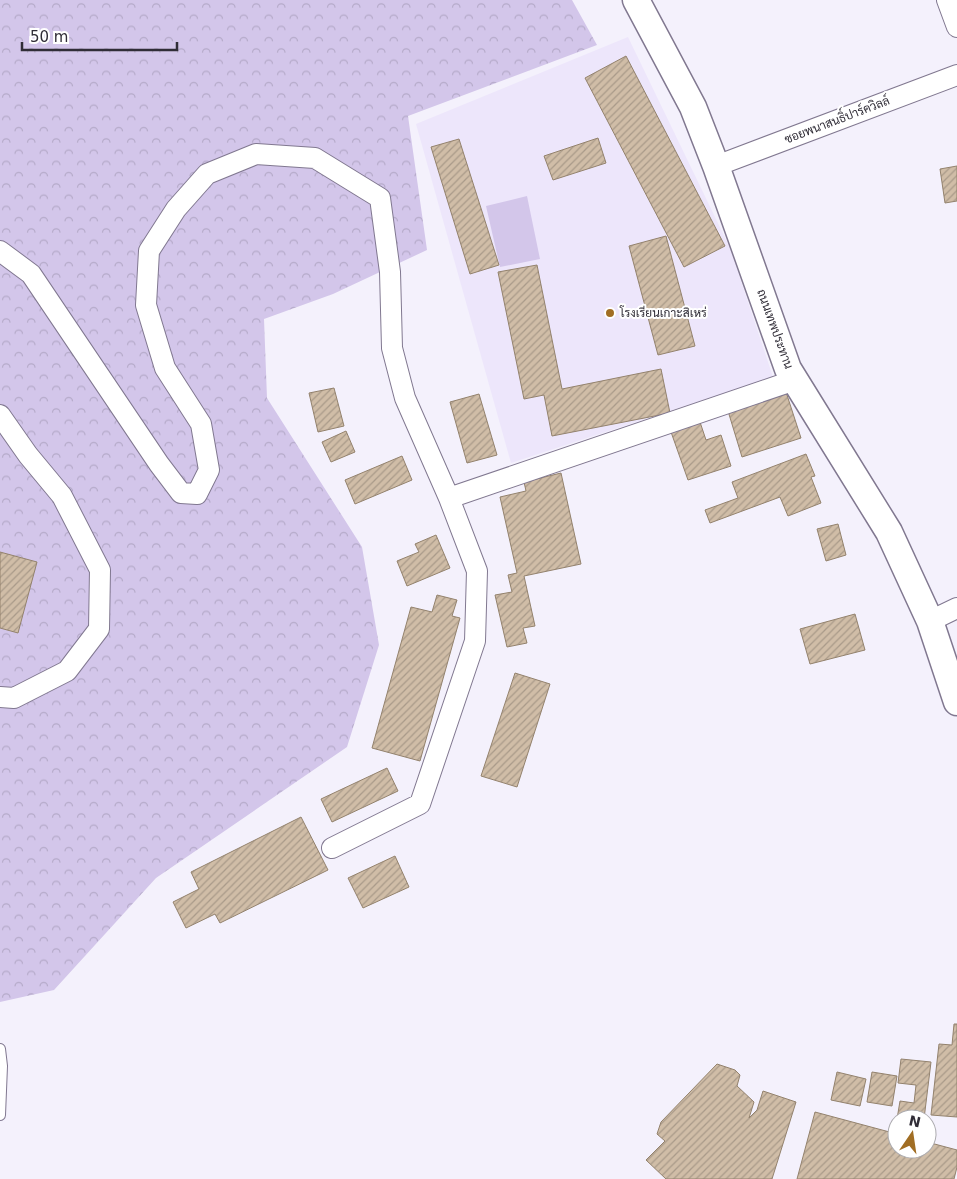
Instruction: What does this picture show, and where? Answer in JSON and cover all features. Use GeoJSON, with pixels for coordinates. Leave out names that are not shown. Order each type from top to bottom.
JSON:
{"type":"FeatureCollection","features":[{"type":"Feature","properties":{"kind":"street","name":"ถนนเทพประทาน"},"geometry":{"type":"LineString","coordinates":[[636,0],[693,107],[716,166],[788,369],[889,532],[930,621],[957,702]]}},
{"type":"Feature","properties":{"kind":"street"},"geometry":{"type":"LineString","coordinates":[[947,0],[957,27]]}},
{"type":"Feature","properties":{"kind":"street","name":"ซอยพนาสนธิ์ปาร์ควิลล์"},"geometry":{"type":"LineString","coordinates":[[716,166],[957,75]]}},
{"type":"Feature","properties":{"kind":"street"},"geometry":{"type":"LineString","coordinates":[[0,250],[31,274],[159,464],[181,493],[197,494],[210,470],[201,424],[166,368],[146,305],[149,251],[176,209],[207,174],[256,154],[315,158],[380,198],[390,272],[392,348],[405,398],[449,498],[477,571],[475,641],[420,804],[332,848]]}},
{"type":"Feature","properties":{"kind":"street"},"geometry":{"type":"LineString","coordinates":[[449,498],[795,380]]}},
{"type":"Feature","properties":{"kind":"street"},"geometry":{"type":"LineString","coordinates":[[0,415],[28,455],[62,496],[100,570],[99,629],[67,671],[14,698],[0,698]]}},
{"type":"Feature","properties":{"kind":"street"},"geometry":{"type":"LineString","coordinates":[[930,621],[957,608]]}},
{"type":"Feature","properties":{"kind":"lane"},"geometry":{"type":"LineString","coordinates":[[0,1049],[2,1066],[0,1115]]}},
{"type":"Feature","properties":{"kind":"shaded area","name":"โรงเรียนเกาะสิเหร่"},"geometry":{"type":"Polygon","coordinates":[[[628,37],[730,248],[773,377],[511,463],[416,124],[628,37]]]}},
{"type":"Feature","properties":{"kind":"green space"},"geometry":{"type":"Polygon","coordinates":[[[0,0],[572,0],[597,45],[408,116],[427,250],[333,294],[264,319],[267,398],[362,547],[379,645],[347,747],[156,878],[54,990],[0,1002],[0,0]]]}},
{"type":"Feature","properties":{"kind":"green space"},"geometry":{"type":"Polygon","coordinates":[[[527,196],[540,259],[500,267],[486,206],[527,196]]]}},
{"type":"Feature","properties":{"kind":"building"},"geometry":{"type":"Polygon","coordinates":[[[626,56],[725,246],[684,267],[585,78],[626,56]]]}},
{"type":"Feature","properties":{"kind":"building"},"geometry":{"type":"Polygon","coordinates":[[[598,138],[606,163],[553,180],[544,156],[598,138]]]}},
{"type":"Feature","properties":{"kind":"building"},"geometry":{"type":"Polygon","coordinates":[[[459,139],[499,265],[470,274],[431,147],[459,139]]]}},
{"type":"Feature","properties":{"kind":"building"},"geometry":{"type":"Polygon","coordinates":[[[957,166],[957,201],[945,203],[940,169],[957,166]]]}},
{"type":"Feature","properties":{"kind":"building"},"geometry":{"type":"Polygon","coordinates":[[[666,236],[695,346],[658,355],[629,246],[666,236]]]}},
{"type":"Feature","properties":{"kind":"building"},"geometry":{"type":"Polygon","coordinates":[[[537,265],[562,389],[661,369],[670,413],[552,436],[544,395],[524,399],[498,272],[537,265]]]}},
{"type":"Feature","properties":{"kind":"building"},"geometry":{"type":"Polygon","coordinates":[[[334,388],[344,426],[318,432],[309,393],[334,388]]]}},
{"type":"Feature","properties":{"kind":"building"},"geometry":{"type":"Polygon","coordinates":[[[786,392],[801,438],[742,457],[728,411],[786,392]]]}},
{"type":"Feature","properties":{"kind":"building"},"geometry":{"type":"Polygon","coordinates":[[[479,394],[497,455],[467,463],[450,402],[479,394]]]}},
{"type":"Feature","properties":{"kind":"building"},"geometry":{"type":"Polygon","coordinates":[[[700,422],[706,440],[721,435],[731,466],[688,480],[671,432],[700,422]]]}},
{"type":"Feature","properties":{"kind":"building"},"geometry":{"type":"Polygon","coordinates":[[[346,431],[355,452],[331,462],[322,442],[346,431]]]}},
{"type":"Feature","properties":{"kind":"building"},"geometry":{"type":"Polygon","coordinates":[[[806,454],[815,476],[811,477],[821,503],[788,516],[780,497],[710,523],[705,510],[738,498],[732,482],[806,454]]]}},
{"type":"Feature","properties":{"kind":"building"},"geometry":{"type":"Polygon","coordinates":[[[402,456],[412,480],[355,504],[345,480],[402,456]]]}},
{"type":"Feature","properties":{"kind":"building"},"geometry":{"type":"Polygon","coordinates":[[[561,473],[581,564],[524,576],[535,626],[523,628],[527,643],[507,647],[495,595],[512,592],[508,575],[517,573],[500,497],[526,491],[524,482],[561,473]]]}},
{"type":"Feature","properties":{"kind":"building"},"geometry":{"type":"Polygon","coordinates":[[[838,524],[846,555],[826,561],[817,529],[838,524]]]}},
{"type":"Feature","properties":{"kind":"building"},"geometry":{"type":"Polygon","coordinates":[[[436,535],[450,568],[407,586],[397,561],[419,552],[415,544],[436,535]]]}},
{"type":"Feature","properties":{"kind":"building"},"geometry":{"type":"Polygon","coordinates":[[[0,552],[37,562],[18,633],[0,628],[0,552]]]}},
{"type":"Feature","properties":{"kind":"building"},"geometry":{"type":"Polygon","coordinates":[[[437,595],[457,600],[452,616],[460,618],[420,761],[372,748],[411,607],[432,612],[437,595]]]}},
{"type":"Feature","properties":{"kind":"building"},"geometry":{"type":"Polygon","coordinates":[[[855,614],[865,650],[810,664],[800,629],[855,614]]]}},
{"type":"Feature","properties":{"kind":"building"},"geometry":{"type":"Polygon","coordinates":[[[515,673],[550,684],[517,787],[481,776],[515,673]]]}},
{"type":"Feature","properties":{"kind":"building"},"geometry":{"type":"Polygon","coordinates":[[[387,768],[398,791],[332,822],[321,799],[387,768]]]}},
{"type":"Feature","properties":{"kind":"building"},"geometry":{"type":"Polygon","coordinates":[[[301,817],[328,870],[220,923],[215,914],[186,928],[173,902],[199,889],[191,872],[301,817]]]}},
{"type":"Feature","properties":{"kind":"building"},"geometry":{"type":"Polygon","coordinates":[[[395,856],[409,887],[363,908],[348,878],[395,856]]]}},
{"type":"Feature","properties":{"kind":"building"},"geometry":{"type":"Polygon","coordinates":[[[954,1024],[957,1024],[957,1117],[937,1115],[937,1109],[932,1109],[939,1044],[952,1045],[954,1024]]]}},
{"type":"Feature","properties":{"kind":"building"},"geometry":{"type":"Polygon","coordinates":[[[901,1059],[931,1062],[925,1109],[899,1109],[900,1101],[914,1103],[916,1085],[898,1083],[901,1059]]]}},
{"type":"Feature","properties":{"kind":"building"},"geometry":{"type":"Polygon","coordinates":[[[717,1064],[735,1070],[740,1075],[737,1086],[754,1102],[749,1118],[757,1110],[763,1091],[796,1102],[772,1179],[666,1179],[646,1160],[665,1141],[657,1134],[661,1122],[717,1064]]]}},
{"type":"Feature","properties":{"kind":"building"},"geometry":{"type":"Polygon","coordinates":[[[837,1072],[866,1079],[860,1106],[831,1100],[837,1072]]]}},
{"type":"Feature","properties":{"kind":"building"},"geometry":{"type":"Polygon","coordinates":[[[872,1072],[897,1076],[892,1106],[867,1102],[872,1072]]]}},
{"type":"Feature","properties":{"kind":"building"},"geometry":{"type":"Polygon","coordinates":[[[815,1112],[887,1131],[887,1159],[937,1159],[937,1145],[957,1150],[957,1167],[954,1179],[797,1179],[815,1112]]]}},
{"type":"Feature","properties":{"kind":"place","name":"โรงเรียนเกาะสิเหร่"},"geometry":{"type":"Point","coordinates":[610,313]}}]}
